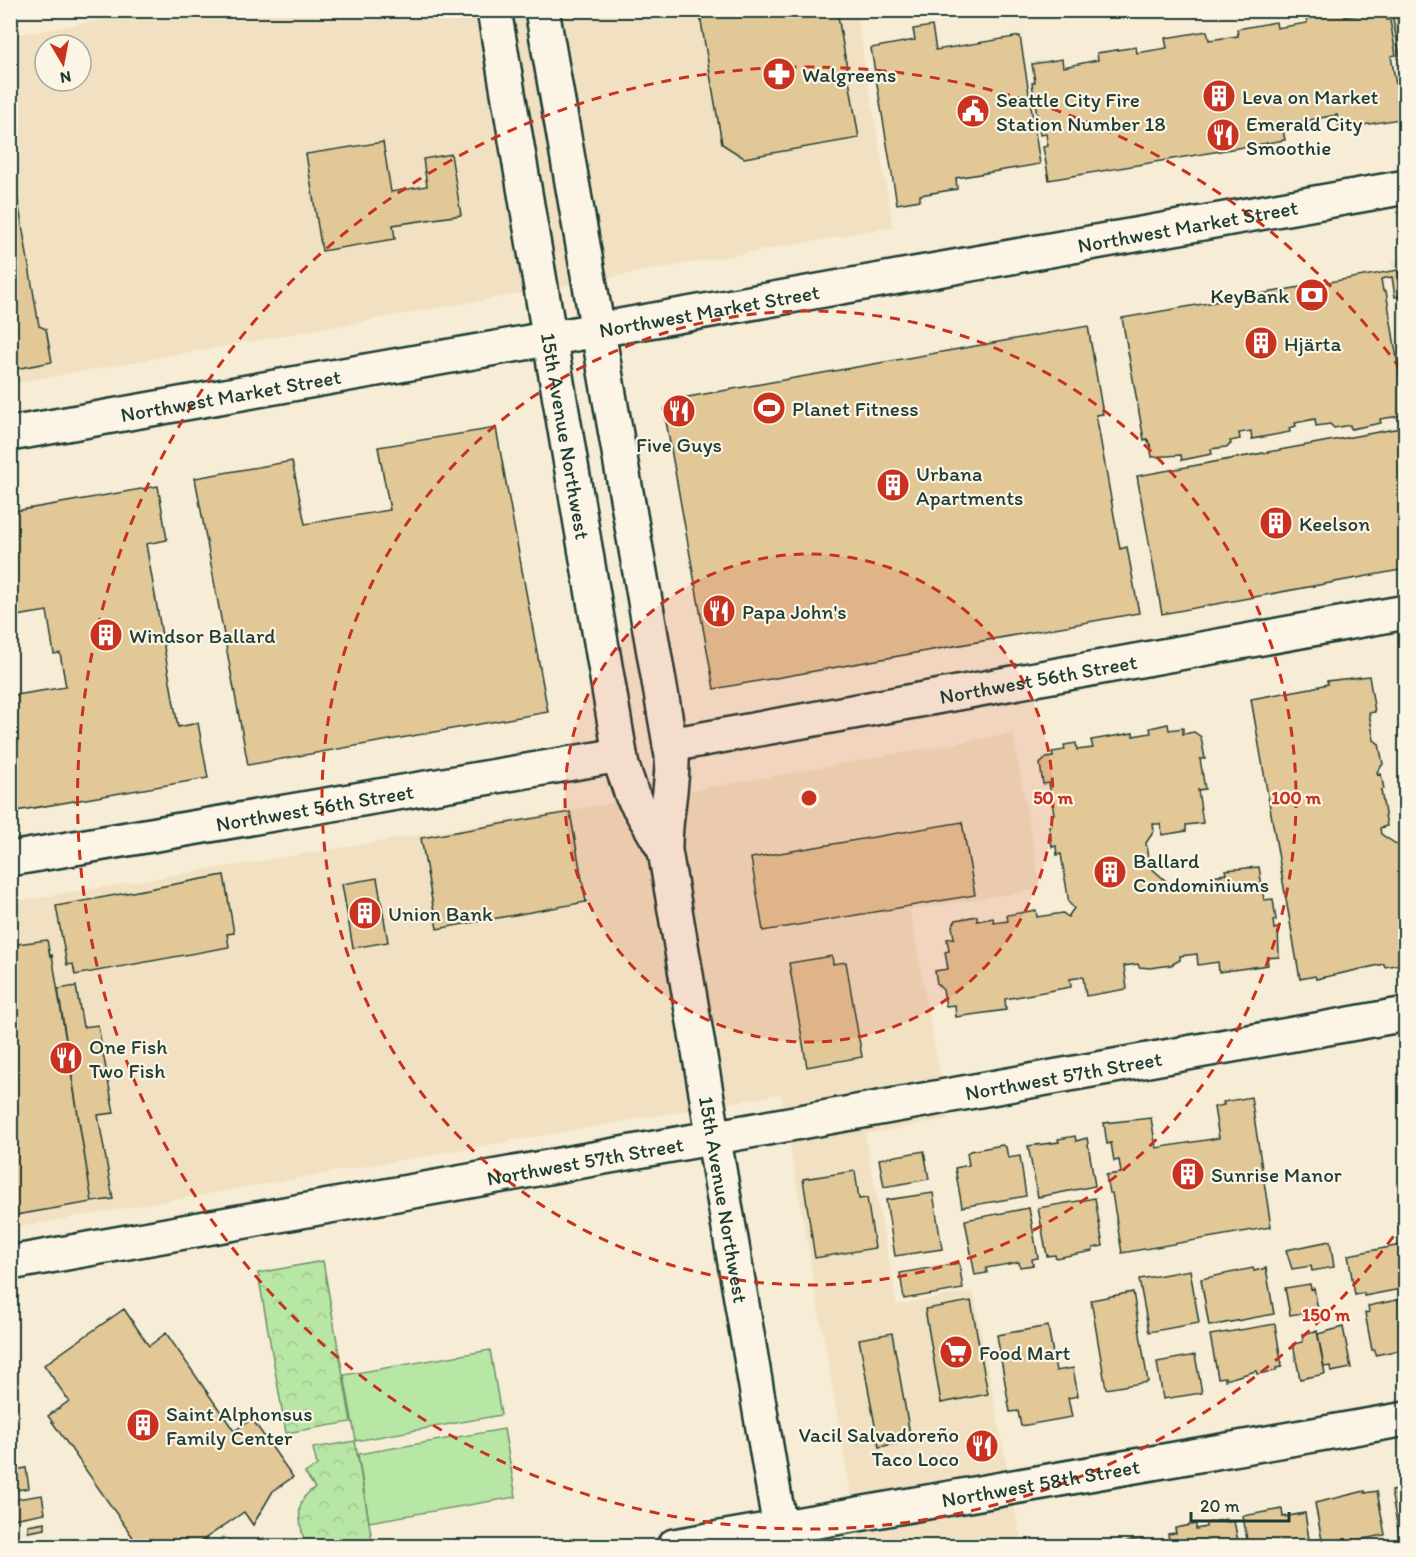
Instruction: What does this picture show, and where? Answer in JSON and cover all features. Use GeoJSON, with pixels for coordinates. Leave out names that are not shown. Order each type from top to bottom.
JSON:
{"type":"FeatureCollection","features":[{"type":"Feature","properties":{"kind":"main road","name":"15th Avenue Northwest"},"geometry":{"type":"LineString","coordinates":[[494,10],[620,755],[632,795],[653,826],[664,851]]}},
{"type":"Feature","properties":{"kind":"main road","name":"15th Avenue Northwest"},"geometry":{"type":"LineString","coordinates":[[542,10],[670,745],[672,780],[665,819],[664,851],[782,1537]]}},
{"type":"Feature","properties":{"kind":"main road","name":"Northwest Market Street"},"geometry":{"type":"LineString","coordinates":[[10,434],[1406,187]]}},
{"type":"Feature","properties":{"kind":"main road","name":"Northwest 56th Street"},"geometry":{"type":"LineString","coordinates":[[670,745],[1406,612]]}},
{"type":"Feature","properties":{"kind":"main road","name":"Northwest 56th Street"},"geometry":{"type":"LineString","coordinates":[[10,860],[620,755]]}},
{"type":"Feature","properties":{"kind":"main road","name":"Northwest 57th Street"},"geometry":{"type":"LineString","coordinates":[[10,1263],[1406,1014]]}},
{"type":"Feature","properties":{"kind":"main road","name":"Northwest 58th Street"},"geometry":{"type":"LineString","coordinates":[[674,1546],[782,1537],[1406,1419]]}},
{"type":"Feature","properties":{"kind":"shaded area"},"geometry":{"type":"Polygon","coordinates":[[[158,10],[856,11],[893,227],[11,384],[11,36],[158,10]]]}},
{"type":"Feature","properties":{"kind":"shaded area"},"geometry":{"type":"Polygon","coordinates":[[[1389,11],[1405,11],[1405,97],[1389,11]]]}},
{"type":"Feature","properties":{"kind":"shaded area"},"geometry":{"type":"Polygon","coordinates":[[[1405,259],[1405,343],[1392,261],[1405,259]]]}},
{"type":"Feature","properties":{"kind":"shaded area"},"geometry":{"type":"Polygon","coordinates":[[[1013,733],[1041,889],[910,910],[948,1119],[865,1134],[897,1305],[973,1291],[1022,1546],[860,1546],[781,1094],[11,1228],[11,902],[723,785],[1013,733]]]}},
{"type":"Feature","properties":{"kind":"green space"},"geometry":{"type":"Polygon","coordinates":[[[323,1261],[351,1422],[286,1433],[258,1273],[323,1261]]]}},
{"type":"Feature","properties":{"kind":"green space"},"geometry":{"type":"Polygon","coordinates":[[[490,1350],[501,1415],[356,1441],[344,1375],[490,1350]]]}},
{"type":"Feature","properties":{"kind":"green space"},"geometry":{"type":"Polygon","coordinates":[[[504,1429],[516,1497],[369,1522],[358,1454],[504,1429]]]}},
{"type":"Feature","properties":{"kind":"green space"},"geometry":{"type":"Polygon","coordinates":[[[355,1441],[373,1546],[305,1546],[300,1521],[300,1506],[308,1493],[315,1488],[305,1473],[317,1465],[313,1448],[355,1441]]]}},
{"type":"Feature","properties":{"kind":"green space"},"geometry":{"type":"Polygon","coordinates":[[[223,1537],[240,1546],[208,1546],[223,1537]]]}},
{"type":"Feature","properties":{"kind":"building","name":"Walgreens"},"geometry":{"type":"Polygon","coordinates":[[[699,10],[837,10],[859,138],[744,158],[722,144],[699,10]]]}},
{"type":"Feature","properties":{"kind":"building","name":"Leva on Market"},"geometry":{"type":"Polygon","coordinates":[[[1344,10],[1345,17],[1364,14],[1364,10],[1385,10],[1387,20],[1390,20],[1396,55],[1391,56],[1396,85],[1402,84],[1406,118],[1339,129],[1337,115],[1282,125],[1285,140],[1049,180],[1043,147],[1048,146],[1046,134],[1040,135],[1032,83],[1035,82],[1032,64],[1062,59],[1063,67],[1098,60],[1097,53],[1136,47],[1137,53],[1167,48],[1165,38],[1207,31],[1209,40],[1238,36],[1237,29],[1276,22],[1277,28],[1307,23],[1306,17],[1344,10]]]}},
{"type":"Feature","properties":{"kind":"building"},"geometry":{"type":"Polygon","coordinates":[[[1391,10],[1406,10],[1406,87],[1391,10]]]}},
{"type":"Feature","properties":{"kind":"building"},"geometry":{"type":"Polygon","coordinates":[[[932,26],[936,50],[1020,36],[1040,164],[956,178],[957,189],[920,195],[920,200],[897,204],[871,48],[915,40],[913,29],[932,26]]]}},
{"type":"Feature","properties":{"kind":"building"},"geometry":{"type":"Polygon","coordinates":[[[383,142],[391,192],[427,186],[423,159],[451,154],[461,215],[393,225],[395,239],[322,251],[306,154],[383,142]]]}},
{"type":"Feature","properties":{"kind":"building"},"geometry":{"type":"Polygon","coordinates":[[[15,183],[39,326],[46,329],[52,362],[10,370],[10,184],[15,183]]]}},
{"type":"Feature","properties":{"kind":"building","name":"Hjärta"},"geometry":{"type":"Polygon","coordinates":[[[1398,270],[1402,296],[1395,297],[1392,277],[1381,279],[1383,291],[1386,291],[1406,415],[1380,419],[1381,423],[1351,429],[1350,425],[1334,428],[1330,424],[1316,426],[1315,419],[1295,423],[1296,426],[1289,428],[1290,432],[1252,439],[1251,431],[1239,433],[1240,439],[1230,441],[1231,444],[1226,447],[1211,449],[1212,454],[1182,460],[1181,455],[1152,457],[1150,444],[1147,439],[1144,440],[1122,318],[1398,270]]]}},
{"type":"Feature","properties":{"kind":"building","name":"Urbana Apartments"},"geometry":{"type":"Polygon","coordinates":[[[1088,326],[1103,414],[1096,415],[1120,549],[1127,547],[1139,613],[714,689],[664,410],[671,400],[1088,326]]]}},
{"type":"Feature","properties":{"kind":"building","name":"Keelson"},"geometry":{"type":"Polygon","coordinates":[[[1406,427],[1406,569],[1162,614],[1137,476],[1406,427]]]}},
{"type":"Feature","properties":{"kind":"building"},"geometry":{"type":"Polygon","coordinates":[[[496,428],[548,712],[248,765],[195,478],[292,461],[305,524],[390,510],[378,447],[496,428]]]}},
{"type":"Feature","properties":{"kind":"building","name":"Windsor Ballard"},"geometry":{"type":"Polygon","coordinates":[[[158,486],[167,540],[146,544],[178,727],[198,723],[208,778],[10,812],[10,696],[66,687],[60,653],[54,654],[47,611],[10,617],[10,512],[158,486]]]}},
{"type":"Feature","properties":{"kind":"building"},"geometry":{"type":"Polygon","coordinates":[[[1369,676],[1375,712],[1369,713],[1374,740],[1379,744],[1383,764],[1377,772],[1378,775],[1381,774],[1384,789],[1381,790],[1387,826],[1380,828],[1381,834],[1402,848],[1406,847],[1406,963],[1385,967],[1384,964],[1316,979],[1315,976],[1300,979],[1251,699],[1328,684],[1327,681],[1369,676]]]}},
{"type":"Feature","properties":{"kind":"building","name":"Ballard Condominiums"},"geometry":{"type":"Polygon","coordinates":[[[1168,724],[1169,730],[1183,728],[1183,734],[1194,732],[1201,737],[1205,759],[1200,759],[1205,789],[1198,790],[1203,823],[1186,825],[1186,831],[1162,835],[1161,824],[1153,824],[1154,831],[1146,843],[1149,866],[1174,888],[1178,883],[1194,881],[1195,886],[1212,884],[1211,876],[1226,874],[1225,870],[1259,867],[1264,900],[1273,899],[1276,920],[1273,920],[1274,929],[1278,928],[1279,957],[1267,958],[1268,965],[1219,972],[1218,962],[1198,965],[1197,954],[1180,956],[1180,960],[1171,965],[1150,968],[1139,967],[1138,964],[1124,966],[1127,989],[1086,996],[1083,977],[1070,979],[1071,987],[1005,999],[1006,1010],[956,1017],[955,1005],[946,1006],[943,990],[937,984],[935,971],[948,969],[945,952],[949,951],[947,939],[954,938],[952,926],[956,920],[977,916],[977,921],[993,918],[994,923],[1008,921],[1007,915],[1036,910],[1037,917],[1063,913],[1068,917],[1074,908],[1069,903],[1061,854],[1057,855],[1056,846],[1052,847],[1049,826],[1052,825],[1051,815],[1054,814],[1049,783],[1043,784],[1040,764],[1046,758],[1053,757],[1052,752],[1065,750],[1064,745],[1076,743],[1077,750],[1093,748],[1091,740],[1133,733],[1133,736],[1151,733],[1150,728],[1168,724]]]}},
{"type":"Feature","properties":{"kind":"building"},"geometry":{"type":"Polygon","coordinates":[[[570,812],[586,902],[437,929],[421,838],[570,812]]]}},
{"type":"Feature","properties":{"kind":"building"},"geometry":{"type":"Polygon","coordinates":[[[962,822],[975,895],[763,931],[751,858],[962,822]]]}},
{"type":"Feature","properties":{"kind":"building"},"geometry":{"type":"Polygon","coordinates":[[[224,875],[234,933],[227,934],[229,947],[75,975],[73,964],[67,965],[56,906],[224,875]]]}},
{"type":"Feature","properties":{"kind":"building","name":"Union Bank"},"geometry":{"type":"Polygon","coordinates":[[[377,878],[388,942],[353,948],[342,884],[377,878]]]}},
{"type":"Feature","properties":{"kind":"building"},"geometry":{"type":"Polygon","coordinates":[[[47,940],[50,956],[52,955],[92,1202],[10,1216],[10,945],[47,940]]]}},
{"type":"Feature","properties":{"kind":"building"},"geometry":{"type":"Polygon","coordinates":[[[832,956],[833,964],[846,962],[862,1057],[807,1067],[789,963],[832,956]]]}},
{"type":"Feature","properties":{"kind":"building"},"geometry":{"type":"Polygon","coordinates":[[[76,986],[83,1027],[98,1025],[114,1113],[98,1115],[113,1199],[92,1202],[58,989],[76,986]]]}},
{"type":"Feature","properties":{"kind":"building","name":"Sunrise Manor"},"geometry":{"type":"Polygon","coordinates":[[[1251,1097],[1271,1227],[1122,1253],[1112,1193],[1109,1193],[1106,1175],[1121,1173],[1119,1160],[1114,1161],[1111,1143],[1107,1144],[1104,1123],[1151,1118],[1156,1148],[1219,1138],[1214,1107],[1224,1105],[1223,1102],[1251,1097]]]}},
{"type":"Feature","properties":{"kind":"building"},"geometry":{"type":"Polygon","coordinates":[[[1075,1136],[1076,1141],[1087,1138],[1095,1186],[1038,1197],[1028,1146],[1059,1142],[1058,1139],[1075,1136]]]}},
{"type":"Feature","properties":{"kind":"building"},"geometry":{"type":"Polygon","coordinates":[[[1002,1145],[1006,1147],[1008,1158],[1020,1156],[1026,1196],[962,1207],[955,1168],[969,1165],[967,1153],[970,1151],[1002,1145]]]}},
{"type":"Feature","properties":{"kind":"building"},"geometry":{"type":"Polygon","coordinates":[[[924,1151],[929,1179],[884,1187],[879,1159],[924,1151]]]}},
{"type":"Feature","properties":{"kind":"building"},"geometry":{"type":"Polygon","coordinates":[[[855,1171],[859,1199],[867,1198],[875,1248],[815,1258],[803,1179],[855,1171]]]}},
{"type":"Feature","properties":{"kind":"building"},"geometry":{"type":"Polygon","coordinates":[[[933,1193],[942,1249],[895,1256],[886,1200],[933,1193]]]}},
{"type":"Feature","properties":{"kind":"building"},"geometry":{"type":"Polygon","coordinates":[[[1095,1198],[1103,1246],[1093,1248],[1093,1251],[1056,1258],[1055,1255],[1047,1256],[1038,1208],[1095,1198]]]}},
{"type":"Feature","properties":{"kind":"building"},"geometry":{"type":"Polygon","coordinates":[[[1029,1208],[1038,1258],[1032,1259],[1033,1265],[1020,1267],[1019,1262],[986,1268],[987,1273],[975,1275],[965,1220],[1029,1208]]]}},
{"type":"Feature","properties":{"kind":"building"},"geometry":{"type":"Polygon","coordinates":[[[1330,1241],[1334,1267],[1312,1271],[1311,1266],[1292,1269],[1286,1250],[1330,1241]]]}},
{"type":"Feature","properties":{"kind":"building"},"geometry":{"type":"Polygon","coordinates":[[[1406,1244],[1406,1288],[1364,1296],[1364,1293],[1355,1295],[1348,1255],[1406,1244]]]}},
{"type":"Feature","properties":{"kind":"building"},"geometry":{"type":"Polygon","coordinates":[[[959,1263],[963,1289],[904,1299],[900,1273],[959,1263]]]}},
{"type":"Feature","properties":{"kind":"building"},"geometry":{"type":"Polygon","coordinates":[[[1253,1268],[1254,1271],[1266,1268],[1274,1314],[1209,1326],[1201,1279],[1253,1268]]]}},
{"type":"Feature","properties":{"kind":"building"},"geometry":{"type":"Polygon","coordinates":[[[1190,1270],[1199,1323],[1149,1332],[1139,1279],[1190,1270]]]}},
{"type":"Feature","properties":{"kind":"building"},"geometry":{"type":"Polygon","coordinates":[[[1310,1284],[1311,1289],[1314,1288],[1319,1315],[1304,1317],[1303,1313],[1290,1315],[1285,1288],[1310,1284]]]}},
{"type":"Feature","properties":{"kind":"building"},"geometry":{"type":"Polygon","coordinates":[[[1133,1292],[1148,1382],[1106,1389],[1091,1300],[1133,1292]]]}},
{"type":"Feature","properties":{"kind":"building"},"geometry":{"type":"Polygon","coordinates":[[[1406,1298],[1406,1349],[1375,1355],[1365,1313],[1369,1312],[1368,1306],[1406,1298]]]}},
{"type":"Feature","properties":{"kind":"building","name":"Food Mart"},"geometry":{"type":"Polygon","coordinates":[[[971,1301],[988,1394],[941,1403],[925,1309],[971,1301]]]}},
{"type":"Feature","properties":{"kind":"building","name":"Saint Alphonsus Family Center"},"geometry":{"type":"Polygon","coordinates":[[[124,1309],[149,1346],[166,1333],[234,1431],[252,1419],[293,1477],[273,1491],[253,1525],[244,1512],[194,1546],[139,1546],[48,1416],[69,1401],[44,1365],[124,1309]]]}},
{"type":"Feature","properties":{"kind":"building"},"geometry":{"type":"Polygon","coordinates":[[[1275,1324],[1282,1367],[1276,1368],[1276,1371],[1257,1374],[1256,1371],[1225,1380],[1225,1377],[1218,1378],[1210,1335],[1275,1324]]]}},
{"type":"Feature","properties":{"kind":"building"},"geometry":{"type":"Polygon","coordinates":[[[1048,1326],[1056,1371],[1073,1368],[1078,1396],[1068,1398],[1072,1417],[1021,1426],[1018,1411],[1010,1412],[997,1335],[1048,1326]]]}},
{"type":"Feature","properties":{"kind":"building"},"geometry":{"type":"Polygon","coordinates":[[[1343,1327],[1351,1368],[1331,1372],[1330,1366],[1324,1367],[1318,1334],[1343,1327]]]}},
{"type":"Feature","properties":{"kind":"building"},"geometry":{"type":"Polygon","coordinates":[[[1317,1331],[1325,1374],[1300,1379],[1293,1344],[1303,1342],[1302,1334],[1317,1331]]]}},
{"type":"Feature","properties":{"kind":"building"},"geometry":{"type":"Polygon","coordinates":[[[892,1333],[911,1440],[879,1447],[859,1339],[892,1333]]]}},
{"type":"Feature","properties":{"kind":"building"},"geometry":{"type":"Polygon","coordinates":[[[1195,1355],[1202,1393],[1163,1399],[1157,1362],[1195,1355]]]}},
{"type":"Feature","properties":{"kind":"building"},"geometry":{"type":"Polygon","coordinates":[[[10,1396],[16,1427],[10,1428],[10,1396]]]}},
{"type":"Feature","properties":{"kind":"building"},"geometry":{"type":"Polygon","coordinates":[[[26,1468],[29,1488],[11,1491],[10,1471],[26,1468]]]}},
{"type":"Feature","properties":{"kind":"building"},"geometry":{"type":"Polygon","coordinates":[[[1406,1489],[1406,1546],[1401,1546],[1391,1491],[1406,1489]]]}},
{"type":"Feature","properties":{"kind":"building"},"geometry":{"type":"Polygon","coordinates":[[[1365,1491],[1365,1493],[1377,1491],[1385,1535],[1323,1546],[1315,1503],[1365,1491]]]}},
{"type":"Feature","properties":{"kind":"building"},"geometry":{"type":"Polygon","coordinates":[[[42,1495],[45,1513],[13,1519],[10,1500],[42,1495]]]}},
{"type":"Feature","properties":{"kind":"building"},"geometry":{"type":"Polygon","coordinates":[[[1282,1509],[1283,1517],[1305,1513],[1310,1546],[1248,1546],[1243,1516],[1282,1509]]]}},
{"type":"Feature","properties":{"kind":"building"},"geometry":{"type":"Polygon","coordinates":[[[1226,1519],[1227,1522],[1234,1521],[1239,1546],[1170,1546],[1168,1534],[1176,1533],[1175,1528],[1196,1524],[1196,1529],[1206,1527],[1206,1523],[1226,1519]]]}},
{"type":"Feature","properties":{"kind":"building"},"geometry":{"type":"Polygon","coordinates":[[[45,1522],[45,1529],[28,1532],[28,1525],[45,1522]]]}},
{"type":"Feature","properties":{"kind":"building"},"geometry":{"type":"Polygon","coordinates":[[[1141,1539],[1143,1546],[1102,1546],[1141,1539]]]}},
{"type":"Feature","properties":{"kind":"place","name":"Walgreens"},"geometry":{"type":"Point","coordinates":[779,74]}},
{"type":"Feature","properties":{"kind":"place","name":"Leva on Market"},"geometry":{"type":"Point","coordinates":[1219,96]}},
{"type":"Feature","properties":{"kind":"place","name":"Seattle City Fire Station Number 18"},"geometry":{"type":"Point","coordinates":[973,111]}},
{"type":"Feature","properties":{"kind":"place","name":"Emerald City Smoothie"},"geometry":{"type":"Point","coordinates":[1223,135]}},
{"type":"Feature","properties":{"kind":"place","name":"KeyBank"},"geometry":{"type":"Point","coordinates":[1312,295]}},
{"type":"Feature","properties":{"kind":"place","name":"Hjärta"},"geometry":{"type":"Point","coordinates":[1261,343]}},
{"type":"Feature","properties":{"kind":"place","name":"Planet Fitness"},"geometry":{"type":"Point","coordinates":[769,408]}},
{"type":"Feature","properties":{"kind":"place","name":"Five Guys"},"geometry":{"type":"Point","coordinates":[679,411]}},
{"type":"Feature","properties":{"kind":"place","name":"Urbana Apartments"},"geometry":{"type":"Point","coordinates":[893,485]}},
{"type":"Feature","properties":{"kind":"place","name":"Keelson"},"geometry":{"type":"Point","coordinates":[1276,523]}},
{"type":"Feature","properties":{"kind":"place","name":"Papa John's"},"geometry":{"type":"Point","coordinates":[719,611]}},
{"type":"Feature","properties":{"kind":"place","name":"Windsor Ballard"},"geometry":{"type":"Point","coordinates":[106,635]}},
{"type":"Feature","properties":{"kind":"place","name":"Ballard Condominiums"},"geometry":{"type":"Point","coordinates":[1110,872]}},
{"type":"Feature","properties":{"kind":"place","name":"Union Bank"},"geometry":{"type":"Point","coordinates":[365,913]}},
{"type":"Feature","properties":{"kind":"place","name":"One Fish Two Fish"},"geometry":{"type":"Point","coordinates":[66,1058]}},
{"type":"Feature","properties":{"kind":"place","name":"Sunrise Manor"},"geometry":{"type":"Point","coordinates":[1188,1174]}},
{"type":"Feature","properties":{"kind":"place","name":"Food Mart"},"geometry":{"type":"Point","coordinates":[956,1352]}},
{"type":"Feature","properties":{"kind":"place","name":"Saint Alphonsus Family Center"},"geometry":{"type":"Point","coordinates":[143,1425]}},
{"type":"Feature","properties":{"kind":"place","name":"Vacil Salvadoreño Taco Loco"},"geometry":{"type":"Point","coordinates":[982,1446]}}]}
